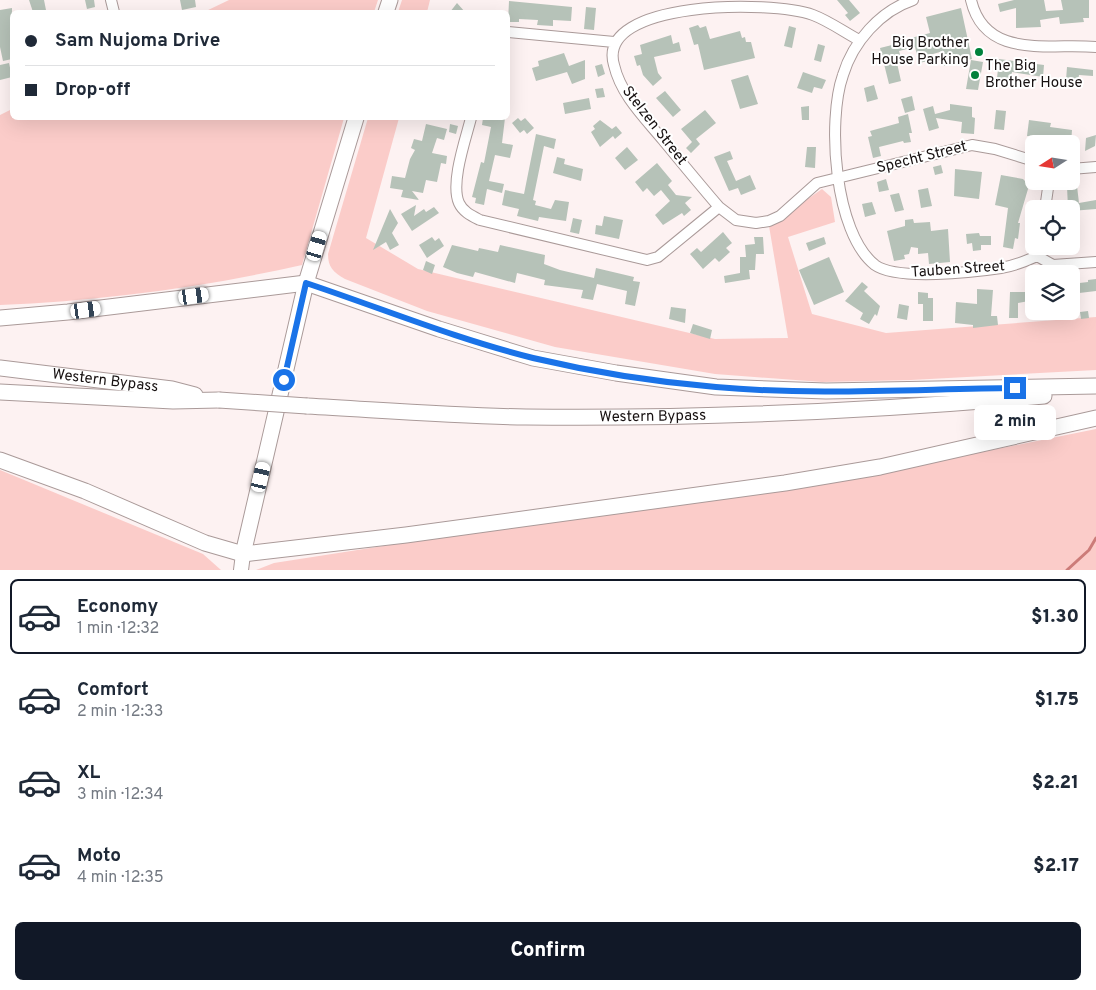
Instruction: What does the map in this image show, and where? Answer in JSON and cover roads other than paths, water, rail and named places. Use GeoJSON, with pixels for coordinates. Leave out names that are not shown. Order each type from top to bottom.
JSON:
{"type":"FeatureCollection","features":[{"type":"Feature","properties":{"kind":"highway"},"geometry":{"type":"LineString","coordinates":[[243,554],[306,283],[355,120]]}},
{"type":"Feature","properties":{"kind":"highway"},"geometry":{"type":"LineString","coordinates":[[0,318],[68,312],[306,283],[439,329],[533,358],[616,373],[716,387],[826,391],[1096,386]]}},
{"type":"Feature","properties":{"kind":"highway","name":"Western Bypass"},"geometry":{"type":"LineString","coordinates":[[0,368],[172,389],[214,399]]}},
{"type":"Feature","properties":{"kind":"highway","name":"Western Bypass"},"geometry":{"type":"LineString","coordinates":[[0,392],[173,401],[214,399],[306,406],[525,417],[889,409],[1096,392]]}},
{"type":"Feature","properties":{"kind":"highway"},"geometry":{"type":"LineString","coordinates":[[0,460],[84,491],[205,543],[243,554],[406,535],[785,483],[880,467],[1096,418]]}},
{"type":"Feature","properties":{"kind":"main road"},"geometry":{"type":"LineString","coordinates":[[241,570],[243,554]]}},
{"type":"Feature","properties":{"kind":"street","name":"Tauben Street"},"geometry":{"type":"LineString","coordinates":[[913,0],[891,11],[859,40],[843,73],[838,96],[838,180],[846,221],[857,244],[874,264],[884,270],[916,275],[1001,268],[1029,255]]}},
{"type":"Feature","properties":{"kind":"street"},"geometry":{"type":"LineString","coordinates":[[971,0],[977,18],[987,32],[999,40],[1015,45],[1096,47]]}},
{"type":"Feature","properties":{"kind":"street"},"geometry":{"type":"LineString","coordinates":[[510,32],[614,42],[624,27],[637,20],[660,12],[703,4],[787,9],[813,15],[859,40]]}},
{"type":"Feature","properties":{"kind":"street","name":"Stelzen Street"},"geometry":{"type":"LineString","coordinates":[[614,42],[612,52],[614,65],[623,92],[719,207],[736,220],[751,223],[769,221],[780,216],[810,187],[817,183],[838,180]]}},
{"type":"Feature","properties":{"kind":"street"},"geometry":{"type":"LineString","coordinates":[[472,120],[457,179],[456,191],[459,204],[468,214],[480,220],[647,260],[658,257],[719,207]]}},
{"type":"Feature","properties":{"kind":"street","name":"Specht Street"},"geometry":{"type":"LineString","coordinates":[[838,180],[972,145],[995,149],[1025,158]]}},
{"type":"Feature","properties":{"kind":"street"},"geometry":{"type":"LineString","coordinates":[[1080,168],[1096,167]]}},
{"type":"Feature","properties":{"kind":"street"},"geometry":{"type":"LineString","coordinates":[[1042,255],[1053,265],[1096,262]]}},
{"type":"Feature","properties":{"kind":"waterway"},"geometry":{"type":"LineString","coordinates":[[1067,570],[1089,550],[1096,538]]}},
{"type":"Feature","properties":{"kind":"place","name":"Big Brother House Parking"},"geometry":{"type":"Point","coordinates":[979,52]}},
{"type":"Feature","properties":{"kind":"place","name":"The Big Brother House"},"geometry":{"type":"Point","coordinates":[975,75]}}]}
